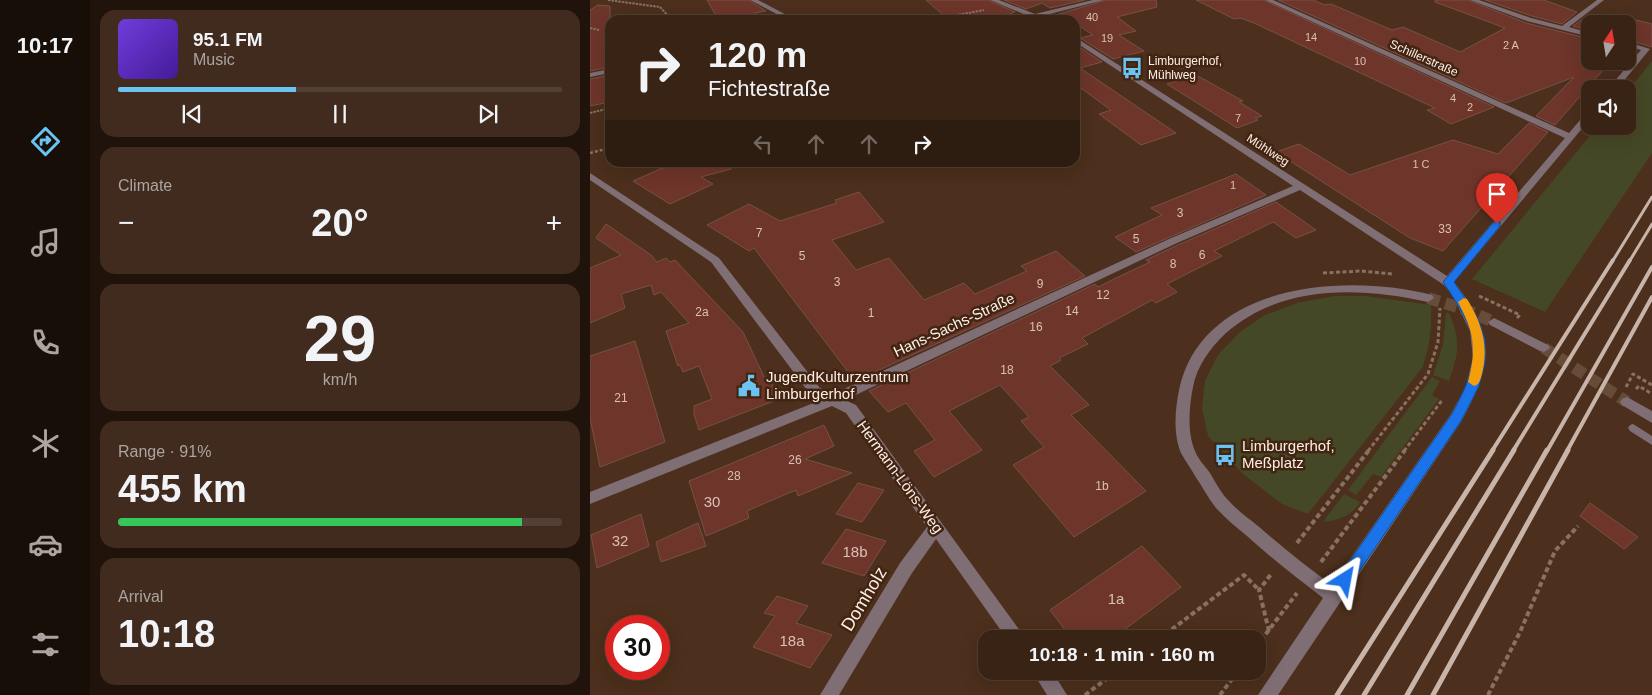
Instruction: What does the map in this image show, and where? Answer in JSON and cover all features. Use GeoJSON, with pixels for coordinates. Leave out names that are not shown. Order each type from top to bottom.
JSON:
{"type":"FeatureCollection","features":[{"type":"Feature","properties":{"kind":"street"},"geometry":{"type":"LineString","coordinates":[[753,0],[783,15]]}},
{"type":"Feature","properties":{"kind":"street"},"geometry":{"type":"LineString","coordinates":[[993,0],[1032,15]]}},
{"type":"Feature","properties":{"kind":"street"},"geometry":{"type":"LineString","coordinates":[[1039,15],[1101,0]]}},
{"type":"Feature","properties":{"kind":"street","name":"Schillerstraße"},"geometry":{"type":"LineString","coordinates":[[1268,0],[1570,137]]}},
{"type":"Feature","properties":{"kind":"street"},"geometry":{"type":"LineString","coordinates":[[1473,0],[1529,20],[1581,33]]}},
{"type":"Feature","properties":{"kind":"street"},"geometry":{"type":"LineString","coordinates":[[1563,28],[1601,0]]}},
{"type":"Feature","properties":{"kind":"street","name":"Mühlweg"},"geometry":{"type":"LineString","coordinates":[[1080,42],[1448,282],[1462,299],[1470,313],[1479,340],[1479,363],[1473,386],[1456,418],[1267,695]]}},
{"type":"Feature","properties":{"kind":"street"},"geometry":{"type":"LineString","coordinates":[[1636,46],[1646,49],[1636,61]]}},
{"type":"Feature","properties":{"kind":"street"},"geometry":{"type":"LineString","coordinates":[[1620,80],[1628,70]]}},
{"type":"Feature","properties":{"kind":"street"},"geometry":{"type":"LineString","coordinates":[[590,75],[605,72]]}},
{"type":"Feature","properties":{"kind":"street"},"geometry":{"type":"LineString","coordinates":[[1448,282],[1581,124]]}},
{"type":"Feature","properties":{"kind":"street","name":"Hermann-Löns-Weg"},"geometry":{"type":"LineString","coordinates":[[590,176],[715,260],[815,391],[851,409],[1011,630]]}},
{"type":"Feature","properties":{"kind":"street","name":"Hans-Sachs-Straße"},"geometry":{"type":"LineString","coordinates":[[590,498],[833,400],[1173,241],[1301,186]]}},
{"type":"Feature","properties":{"kind":"street"},"geometry":{"type":"LineString","coordinates":[[1334,596],[1284,559],[1222,505],[1188,452],[1182,419],[1184,393],[1193,366],[1208,342],[1226,326],[1252,310],[1279,298],[1310,291],[1341,288],[1374,289],[1428,298]]}},
{"type":"Feature","properties":{"kind":"street"},"geometry":{"type":"LineString","coordinates":[[1494,322],[1544,348]]}},
{"type":"Feature","properties":{"kind":"street"},"geometry":{"type":"LineString","coordinates":[[1627,402],[1652,418]]}},
{"type":"Feature","properties":{"kind":"street","name":"Domholz"},"geometry":{"type":"LineString","coordinates":[[829,695],[906,568],[936,527]]}},
{"type":"Feature","properties":{"kind":"street"},"geometry":{"type":"LineString","coordinates":[[1047,680],[1058,695]]}},
{"type":"Feature","properties":{"kind":"lane"},"geometry":{"type":"LineString","coordinates":[[1632,428],[1652,441]]}},
{"type":"Feature","properties":{"kind":"path"},"geometry":{"type":"LineString","coordinates":[[608,0],[660,7],[667,15]]}},
{"type":"Feature","properties":{"kind":"path"},"geometry":{"type":"LineString","coordinates":[[958,15],[985,10],[1002,4]]}},
{"type":"Feature","properties":{"kind":"path"},"geometry":{"type":"LineString","coordinates":[[590,28],[599,30]]}},
{"type":"Feature","properties":{"kind":"path"},"geometry":{"type":"LineString","coordinates":[[590,113],[605,109]]}},
{"type":"Feature","properties":{"kind":"path"},"geometry":{"type":"LineString","coordinates":[[590,153],[605,149]]}},
{"type":"Feature","properties":{"kind":"path"},"geometry":{"type":"LineString","coordinates":[[1448,282],[1520,314],[1515,320]]}},
{"type":"Feature","properties":{"kind":"path"},"geometry":{"type":"LineString","coordinates":[[1259,590],[1428,374],[1438,342],[1440,309],[1445,302]]}},
{"type":"Feature","properties":{"kind":"path"},"geometry":{"type":"LineString","coordinates":[[1633,374],[1652,385]]}},
{"type":"Feature","properties":{"kind":"path"},"geometry":{"type":"LineString","coordinates":[[1266,635],[1448,393]]}},
{"type":"Feature","properties":{"kind":"path"},"geometry":{"type":"LineString","coordinates":[[1488,695],[1520,632],[1555,551],[1578,526]]}},
{"type":"Feature","properties":{"kind":"path"},"geometry":{"type":"LineString","coordinates":[[1171,630],[1244,575],[1259,590],[1269,631]]}},
{"type":"Feature","properties":{"kind":"path"},"geometry":{"type":"LineString","coordinates":[[1085,695],[1105,680]]}},
{"type":"Feature","properties":{"kind":"path"},"geometry":{"type":"LineString","coordinates":[[1220,695],[1231,680]]}},
{"type":"Feature","properties":{"kind":"green space"},"geometry":{"type":"Polygon","coordinates":[[[1652,61],[1652,153],[1545,312],[1472,279],[1591,135],[1636,135],[1636,81],[1652,61]]]}},
{"type":"Feature","properties":{"kind":"green space"},"geometry":{"type":"Polygon","coordinates":[[[1335,296],[1365,296],[1431,305],[1430,337],[1422,368],[1308,514],[1282,504],[1243,474],[1208,436],[1202,408],[1205,381],[1218,355],[1240,332],[1263,316],[1297,303],[1335,296]]]}},
{"type":"Feature","properties":{"kind":"green space"},"geometry":{"type":"Polygon","coordinates":[[[1446,313],[1449,313],[1457,339],[1457,355],[1449,381],[1433,375],[1443,345],[1446,313]]]}},
{"type":"Feature","properties":{"kind":"green space"},"geometry":{"type":"Polygon","coordinates":[[[1432,377],[1440,381],[1432,395],[1439,399],[1381,477],[1373,474],[1356,495],[1348,490],[1432,377]]]}},
{"type":"Feature","properties":{"kind":"green space"},"geometry":{"type":"Polygon","coordinates":[[[1344,494],[1360,502],[1353,511],[1344,517],[1323,522],[1344,494]]]}},
{"type":"Feature","properties":{"kind":"building"},"geometry":{"type":"Polygon","coordinates":[[[707,0],[748,0],[766,11],[755,13],[755,15],[716,15],[707,0]]]}},
{"type":"Feature","properties":{"kind":"building"},"geometry":{"type":"Polygon","coordinates":[[[926,0],[988,0],[1015,12],[1007,15],[943,15],[926,0]]]}},
{"type":"Feature","properties":{"kind":"building"},"geometry":{"type":"Polygon","coordinates":[[[1004,0],[1085,0],[1050,8],[1042,3],[1026,9],[1004,0]]]}},
{"type":"Feature","properties":{"kind":"building"},"geometry":{"type":"Polygon","coordinates":[[[1106,0],[1156,0],[1157,7],[1117,17],[1136,31],[1119,35],[1144,51],[1113,59],[1080,38],[1093,35],[1080,26],[1080,15],[1059,14],[1106,0]]]}},
{"type":"Feature","properties":{"kind":"building"},"geometry":{"type":"Polygon","coordinates":[[[1196,0],[1263,0],[1494,107],[1451,124],[1427,110],[1435,108],[1254,23],[1240,18],[1234,19],[1196,0]]]}},
{"type":"Feature","properties":{"kind":"building"},"geometry":{"type":"Polygon","coordinates":[[[1278,0],[1313,0],[1325,5],[1331,4],[1392,30],[1403,27],[1460,52],[1505,28],[1435,2],[1435,0],[1468,0],[1526,23],[1581,37],[1581,70],[1603,70],[1594,80],[1581,80],[1581,95],[1555,125],[1536,116],[1574,77],[1506,103],[1278,0]]]}},
{"type":"Feature","properties":{"kind":"building"},"geometry":{"type":"Polygon","coordinates":[[[1485,0],[1544,0],[1577,12],[1562,24],[1485,0]]]}},
{"type":"Feature","properties":{"kind":"building"},"geometry":{"type":"Polygon","coordinates":[[[598,5],[610,6],[610,15],[605,15],[605,68],[590,71],[590,10],[598,5]]]}},
{"type":"Feature","properties":{"kind":"building"},"geometry":{"type":"Polygon","coordinates":[[[1581,20],[1581,28],[1573,26],[1581,20]]]}},
{"type":"Feature","properties":{"kind":"building"},"geometry":{"type":"Polygon","coordinates":[[[1636,20],[1652,24],[1652,47],[1636,42],[1636,20]]]}},
{"type":"Feature","properties":{"kind":"building"},"geometry":{"type":"Polygon","coordinates":[[[1080,47],[1102,62],[1080,68],[1080,47]]]}},
{"type":"Feature","properties":{"kind":"building"},"geometry":{"type":"Polygon","coordinates":[[[1080,68],[1176,133],[1141,145],[1099,114],[1111,110],[1080,88],[1080,68]]]}},
{"type":"Feature","properties":{"kind":"building"},"geometry":{"type":"Polygon","coordinates":[[[1196,75],[1243,101],[1239,102],[1262,116],[1255,118],[1258,120],[1237,128],[1167,84],[1196,75]]]}},
{"type":"Feature","properties":{"kind":"building"},"geometry":{"type":"Polygon","coordinates":[[[605,76],[605,103],[590,106],[590,79],[605,76]]]}},
{"type":"Feature","properties":{"kind":"building"},"geometry":{"type":"Polygon","coordinates":[[[1529,123],[1548,132],[1443,251],[1410,238],[1276,152],[1299,144],[1350,175],[1453,140],[1498,154],[1529,123]]]}},
{"type":"Feature","properties":{"kind":"building"},"geometry":{"type":"Polygon","coordinates":[[[665,167],[731,167],[731,169],[701,177],[713,184],[670,204],[633,181],[665,167]]]}},
{"type":"Feature","properties":{"kind":"building"},"geometry":{"type":"Polygon","coordinates":[[[1236,174],[1266,195],[1136,252],[1115,237],[1162,215],[1151,208],[1236,174]]]}},
{"type":"Feature","properties":{"kind":"building"},"geometry":{"type":"Polygon","coordinates":[[[859,192],[884,222],[832,240],[856,270],[889,258],[924,300],[964,283],[975,294],[1027,271],[1021,266],[1056,251],[1085,276],[855,381],[754,248],[749,251],[707,225],[749,204],[780,221],[837,203],[835,200],[859,192]]]}},
{"type":"Feature","properties":{"kind":"building"},"geometry":{"type":"Polygon","coordinates":[[[1276,202],[1316,230],[1296,238],[1273,222],[1214,251],[1222,256],[1167,284],[1177,292],[1156,303],[1152,300],[1082,338],[1088,344],[1059,358],[1061,360],[1050,366],[1089,405],[1071,415],[1146,491],[1074,537],[1013,465],[1044,447],[1021,421],[1029,417],[1000,385],[949,411],[982,450],[934,477],[914,451],[935,440],[906,403],[888,412],[869,391],[1095,284],[1098,287],[1150,262],[1146,260],[1178,245],[1276,202]]]}},
{"type":"Feature","properties":{"kind":"building"},"geometry":{"type":"Polygon","coordinates":[[[606,224],[651,255],[657,262],[666,258],[670,262],[675,260],[743,332],[765,379],[769,378],[779,399],[699,430],[694,414],[694,406],[712,399],[699,366],[683,372],[680,365],[678,366],[666,331],[689,323],[661,292],[654,295],[651,285],[621,294],[625,308],[590,323],[590,268],[621,255],[596,238],[606,224]]]}},
{"type":"Feature","properties":{"kind":"building"},"geometry":{"type":"Polygon","coordinates":[[[635,341],[665,442],[600,467],[590,418],[590,356],[635,341]]]}},
{"type":"Feature","properties":{"kind":"building"},"geometry":{"type":"Polygon","coordinates":[[[824,425],[834,446],[805,459],[852,473],[798,496],[796,490],[777,498],[747,511],[749,518],[706,536],[689,481],[824,425]]]}},
{"type":"Feature","properties":{"kind":"building"},"geometry":{"type":"Polygon","coordinates":[[[858,483],[884,490],[862,522],[836,514],[858,483]]]}},
{"type":"Feature","properties":{"kind":"building"},"geometry":{"type":"Polygon","coordinates":[[[1590,503],[1638,537],[1624,549],[1580,516],[1590,503]]]}},
{"type":"Feature","properties":{"kind":"building"},"geometry":{"type":"Polygon","coordinates":[[[641,514],[649,546],[597,568],[591,535],[641,514]]]}},
{"type":"Feature","properties":{"kind":"building"},"geometry":{"type":"Polygon","coordinates":[[[698,523],[706,546],[661,562],[656,542],[698,523]]]}},
{"type":"Feature","properties":{"kind":"building"},"geometry":{"type":"Polygon","coordinates":[[[846,529],[886,541],[864,576],[822,563],[846,529]]]}},
{"type":"Feature","properties":{"kind":"building"},"geometry":{"type":"Polygon","coordinates":[[[1142,546],[1181,587],[1124,630],[1065,630],[1050,610],[1142,546]]]}},
{"type":"Feature","properties":{"kind":"building"},"geometry":{"type":"Polygon","coordinates":[[[777,596],[808,606],[796,623],[832,635],[810,668],[753,647],[775,616],[764,613],[777,596]]]}},
{"type":"Feature","properties":{"kind":"tunnel"},"geometry":{"type":"LineString","coordinates":[[1428,298],[1461,308],[1494,322]]}},
{"type":"Feature","properties":{"kind":"tunnel"},"geometry":{"type":"LineString","coordinates":[[1544,348],[1627,402]]}},
{"type":"Feature","properties":{"kind":"railway"},"geometry":{"type":"LineString","coordinates":[[1612,262],[1652,197]]}},
{"type":"Feature","properties":{"kind":"railway"},"geometry":{"type":"LineString","coordinates":[[1629,262],[1652,224]]}},
{"type":"Feature","properties":{"kind":"railway"},"geometry":{"type":"LineString","coordinates":[[1492,451],[1613,260]]}},
{"type":"Feature","properties":{"kind":"railway"},"geometry":{"type":"LineString","coordinates":[[1513,451],[1630,260]]}},
{"type":"Feature","properties":{"kind":"railway"},"geometry":{"type":"LineString","coordinates":[[1547,451],[1652,267]]}},
{"type":"Feature","properties":{"kind":"railway"},"geometry":{"type":"LineString","coordinates":[[1567,451],[1652,297]]}},
{"type":"Feature","properties":{"kind":"railway"},"geometry":{"type":"LineString","coordinates":[[1337,695],[1493,450]]}},
{"type":"Feature","properties":{"kind":"railway"},"geometry":{"type":"LineString","coordinates":[[1364,695],[1514,450]]}},
{"type":"Feature","properties":{"kind":"railway"},"geometry":{"type":"LineString","coordinates":[[1407,695],[1547,450]]}},
{"type":"Feature","properties":{"kind":"railway"},"geometry":{"type":"LineString","coordinates":[[1433,695],[1568,450]]}},
{"type":"Feature","properties":{"kind":"slow traffic"},"geometry":{"type":"LineString","coordinates":[[1464,302],[1474,321],[1479,340],[1479,363],[1474,382]]}},
{"type":"Feature","properties":{"kind":"place","name":"Limburgerhof, Mühlweg"},"geometry":{"type":"Point","coordinates":[1132,68]}},
{"type":"Feature","properties":{"kind":"place","name":"JugendKulturzentrum Limburgerhof"},"geometry":{"type":"Point","coordinates":[749,386]}},
{"type":"Feature","properties":{"kind":"place","name":"Limburgerhof, Meßplatz"},"geometry":{"type":"Point","coordinates":[1225,455]}},
{"type":"Feature","properties":{"kind":"route"},"geometry":{"type":"LineString","coordinates":[[1345,580],[1456,418],[1473,386],[1479,363],[1479,340],[1474,321],[1462,299],[1448,282],[1497,224]]}}]}
